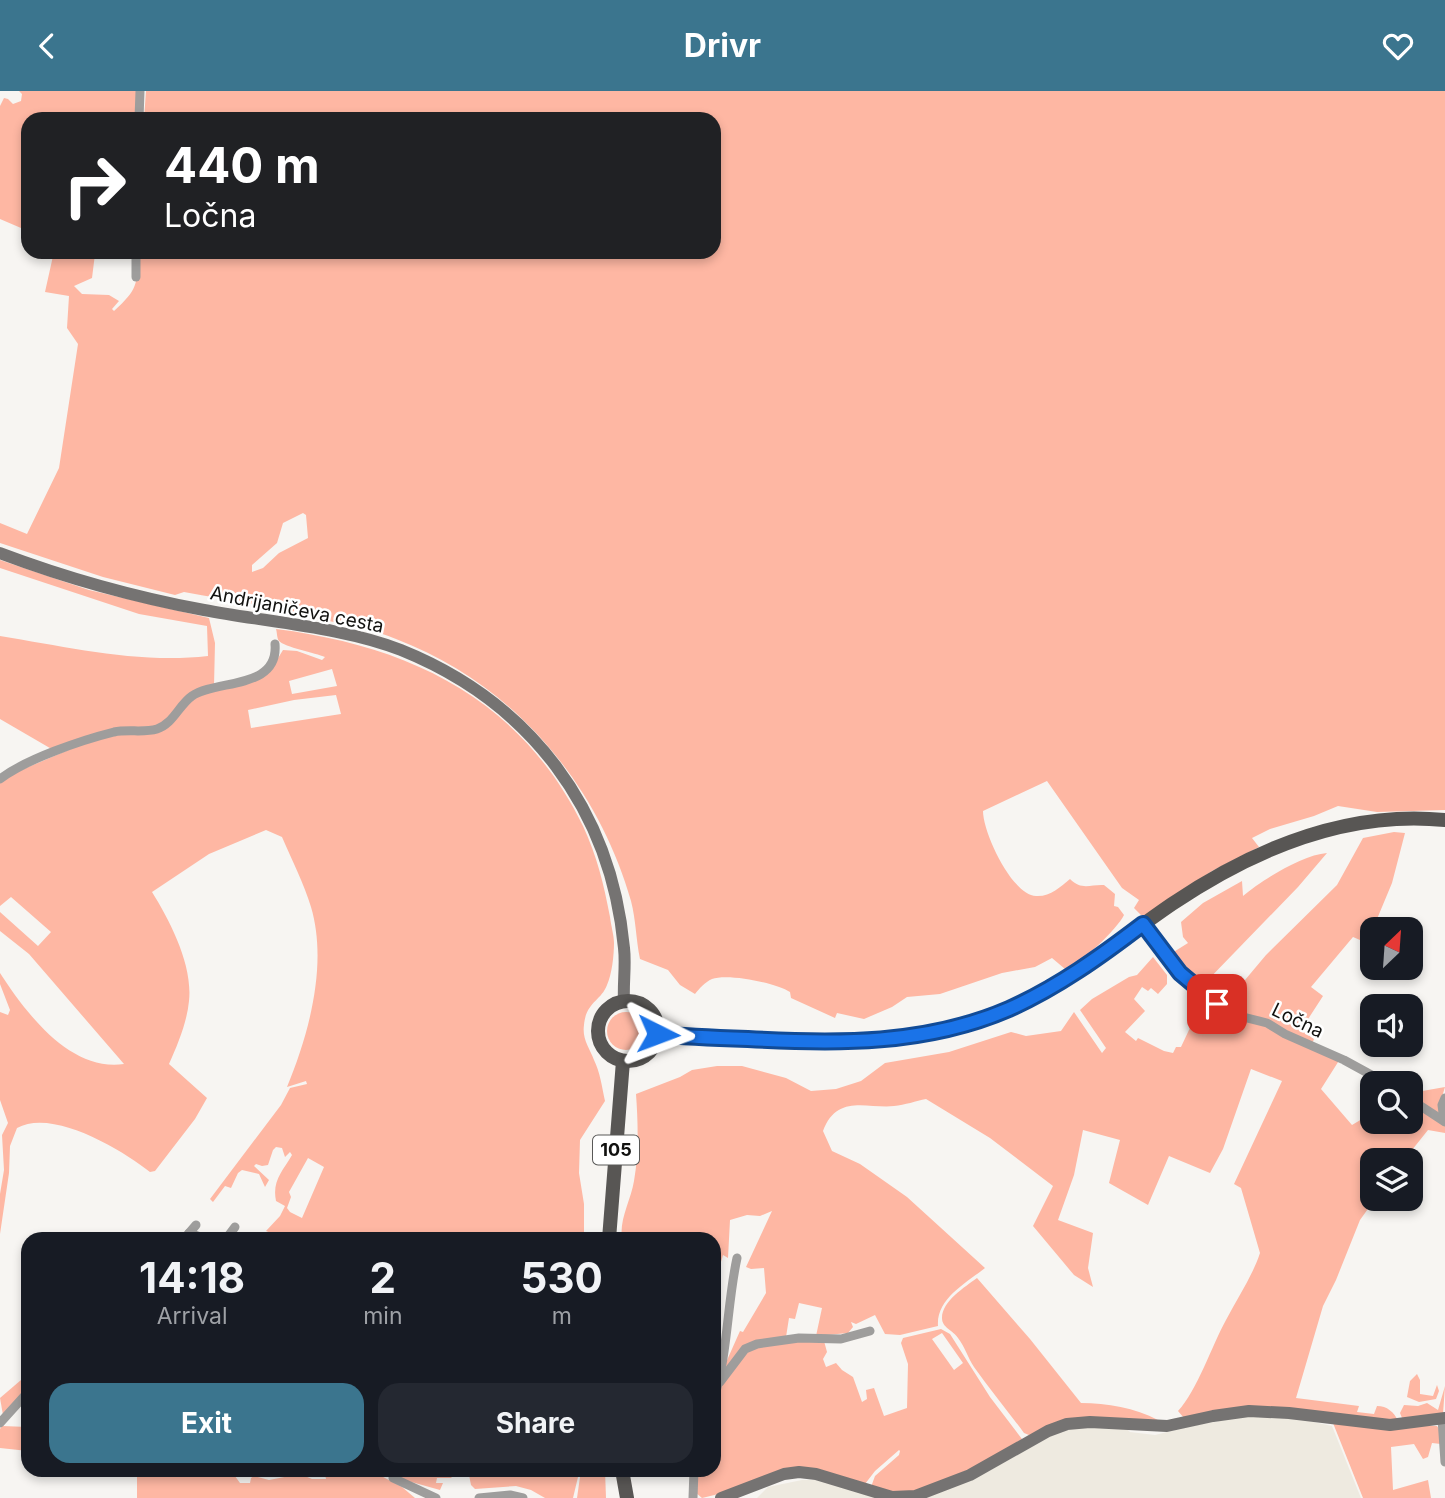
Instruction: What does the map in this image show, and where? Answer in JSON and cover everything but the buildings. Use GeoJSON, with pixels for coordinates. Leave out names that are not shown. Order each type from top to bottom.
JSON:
{"type":"FeatureCollection","features":[{"type":"Feature","properties":{"kind":"main road","name":"Andrijaničeva cesta"},"geometry":{"type":"LineString","coordinates":[[0,553],[105,587],[202,610],[360,637],[400,650],[439,668],[489,698],[538,743],[569,784],[595,829],[618,910],[624,947],[624,1001]]}},
{"type":"Feature","properties":{"kind":"main road"},"geometry":{"type":"LineString","coordinates":[[658,1034],[796,1042],[863,1042],[921,1036],[978,1020],[1033,997],[1091,963],[1143,924],[1211,879],[1284,843],[1352,825],[1390,820],[1445,820]]}},
{"type":"Feature","properties":{"kind":"main road"},"geometry":{"type":"LineString","coordinates":[[624,1001],[633,1001],[649,1009],[655,1017],[658,1034],[650,1052],[633,1061],[623,1061],[606,1052],[598,1035],[601,1017],[607,1009],[624,1001]]}},
{"type":"Feature","properties":{"kind":"main road","name":"105"},"geometry":{"type":"LineString","coordinates":[[610,1232],[623,1061]]}},
{"type":"Feature","properties":{"kind":"main road"},"geometry":{"type":"LineString","coordinates":[[721,1498],[784,1474],[799,1472],[816,1474],[892,1497],[908,1498],[970,1475],[1048,1431],[1067,1424],[1101,1422],[1147,1427],[1167,1426],[1249,1411],[1390,1425],[1444,1419]]}},
{"type":"Feature","properties":{"kind":"main road"},"geometry":{"type":"LineString","coordinates":[[624,1477],[627,1498]]}},
{"type":"Feature","properties":{"kind":"main road"},"geometry":{"type":"LineString","coordinates":[[625,1477],[633,1498]]}},
{"type":"Feature","properties":{"kind":"street"},"geometry":{"type":"LineString","coordinates":[[139,112],[140,91]]}},
{"type":"Feature","properties":{"kind":"street"},"geometry":{"type":"LineString","coordinates":[[136,259],[136,277]]}},
{"type":"Feature","properties":{"kind":"street"},"geometry":{"type":"LineString","coordinates":[[0,779],[21,766],[115,732],[160,728],[169,723],[190,697],[261,674],[273,662],[275,644]]}},
{"type":"Feature","properties":{"kind":"street","name":"Ločna"},"geometry":{"type":"LineString","coordinates":[[1143,924],[1180,973],[1231,1014],[1267,1023],[1364,1071]]}},
{"type":"Feature","properties":{"kind":"street"},"geometry":{"type":"LineString","coordinates":[[1445,1098],[1442,1105],[1445,1122]]}},
{"type":"Feature","properties":{"kind":"street"},"geometry":{"type":"LineString","coordinates":[[1423,1108],[1445,1122]]}},
{"type":"Feature","properties":{"kind":"street"},"geometry":{"type":"LineString","coordinates":[[231,1232],[235,1227]]}},
{"type":"Feature","properties":{"kind":"street"},"geometry":{"type":"LineString","coordinates":[[721,1373],[730,1290],[737,1258]]}},
{"type":"Feature","properties":{"kind":"street"},"geometry":{"type":"LineString","coordinates":[[721,1381],[745,1349],[757,1344],[799,1338],[841,1339],[870,1331]]}},
{"type":"Feature","properties":{"kind":"street"},"geometry":{"type":"LineString","coordinates":[[0,1423],[21,1400]]}},
{"type":"Feature","properties":{"kind":"street"},"geometry":{"type":"LineString","coordinates":[[1444,1419],[1445,1462]]}},
{"type":"Feature","properties":{"kind":"street"},"geometry":{"type":"LineString","coordinates":[[693,1498],[694,1477]]}},
{"type":"Feature","properties":{"kind":"street"},"geometry":{"type":"LineString","coordinates":[[393,1478],[436,1498]]}},
{"type":"Feature","properties":{"kind":"street"},"geometry":{"type":"LineString","coordinates":[[479,1498],[510,1495],[523,1498]]}},
{"type":"Feature","properties":{"kind":"shaded area"},"geometry":{"type":"Polygon","coordinates":[[[19,91],[139,91],[138,112],[21,112],[21,228],[0,219],[0,106],[4,98],[13,104],[21,101],[22,94],[19,91]]]}},
{"type":"Feature","properties":{"kind":"shaded area"},"geometry":{"type":"Polygon","coordinates":[[[146,91],[1445,91],[1445,810],[1377,812],[1338,806],[1270,829],[1252,838],[1259,847],[1212,871],[1143,917],[1134,908],[1139,900],[1122,888],[1047,781],[983,811],[984,821],[1001,861],[1027,893],[1046,895],[1070,879],[1083,886],[1104,885],[1115,894],[1114,906],[1124,915],[1098,946],[1071,966],[1065,969],[1052,958],[1035,967],[1002,973],[940,994],[907,997],[864,1019],[837,1013],[835,1018],[791,998],[790,992],[783,989],[740,978],[712,979],[695,994],[680,985],[668,970],[640,959],[631,901],[616,857],[596,816],[572,777],[544,742],[512,710],[477,682],[438,658],[371,631],[249,603],[184,592],[175,595],[103,577],[0,543],[0,523],[27,534],[59,468],[78,344],[67,328],[69,296],[45,292],[52,259],[94,259],[92,278],[74,286],[82,294],[109,295],[119,301],[112,309],[114,311],[135,286],[138,259],[721,259],[721,112],[144,112],[146,91]],[[303,513],[283,523],[277,543],[252,565],[252,572],[263,568],[279,553],[308,538],[306,515],[303,513]]]}},
{"type":"Feature","properties":{"kind":"shaded area"},"geometry":{"type":"Polygon","coordinates":[[[0,560],[89,590],[209,618],[215,643],[214,686],[193,692],[159,726],[124,728],[55,751],[0,719],[0,636],[130,656],[208,656],[207,626],[139,614],[0,568],[0,560]]]}},
{"type":"Feature","properties":{"kind":"shaded area"},"geometry":{"type":"Polygon","coordinates":[[[276,629],[325,637],[372,649],[416,665],[457,686],[494,712],[528,744],[558,782],[583,826],[603,882],[614,943],[609,981],[588,1011],[584,1025],[585,1039],[598,1069],[605,1101],[580,1140],[579,1173],[584,1204],[584,1232],[268,1232],[266,1231],[285,1206],[276,1201],[275,1188],[292,1155],[290,1152],[285,1157],[282,1148],[276,1147],[268,1165],[254,1166],[269,1180],[265,1187],[259,1174],[242,1170],[231,1188],[225,1186],[213,1202],[210,1199],[281,1105],[290,1088],[307,1084],[306,1081],[287,1087],[314,999],[318,952],[316,929],[308,898],[282,837],[266,830],[209,854],[152,892],[173,930],[187,973],[188,1009],[182,1033],[169,1064],[207,1098],[195,1119],[155,1171],[150,1172],[105,1143],[68,1127],[32,1123],[17,1128],[10,1146],[0,1234],[0,1194],[4,1170],[2,1135],[8,1123],[0,1100],[0,1012],[8,1015],[10,1010],[0,984],[0,973],[36,1021],[68,1049],[86,1059],[104,1064],[124,1064],[29,954],[0,931],[0,912],[38,946],[51,932],[11,897],[0,906],[0,782],[73,748],[113,734],[153,732],[196,696],[224,689],[275,663],[283,650],[297,651],[322,660],[325,657],[293,648],[278,640],[276,629]],[[332,669],[289,681],[292,694],[337,686],[332,669]],[[336,695],[294,700],[248,710],[251,728],[341,714],[336,695]],[[308,1158],[289,1192],[291,1197],[287,1208],[302,1218],[324,1167],[308,1158]]]}},
{"type":"Feature","properties":{"kind":"shaded area"},"geometry":{"type":"Polygon","coordinates":[[[1394,832],[1405,833],[1392,883],[1378,917],[1360,917],[1360,940],[1353,937],[1311,987],[1323,996],[1301,1030],[1314,1039],[1312,1044],[1224,1005],[1266,955],[1337,885],[1363,838],[1394,832]]]}},
{"type":"Feature","properties":{"kind":"shaded area"},"geometry":{"type":"Polygon","coordinates":[[[1327,853],[1298,887],[1204,984],[1172,953],[1188,943],[1183,937],[1181,922],[1203,903],[1242,881],[1243,896],[1283,869],[1306,858],[1327,853]]]}},
{"type":"Feature","properties":{"kind":"shaded area"},"geometry":{"type":"Polygon","coordinates":[[[1153,957],[1167,975],[1167,984],[1158,994],[1151,988],[1148,991],[1142,987],[1134,999],[1145,1011],[1125,1032],[1136,1041],[1138,1038],[1173,1053],[1176,1047],[1181,1047],[1204,998],[1228,1015],[1224,1022],[1227,1025],[1231,1018],[1256,1021],[1340,1059],[1321,1089],[1352,1125],[1360,1120],[1360,1134],[1423,1134],[1423,1109],[1445,1125],[1445,1133],[1428,1130],[1414,1148],[1360,1148],[1360,1211],[1366,1211],[1360,1220],[1323,1306],[1296,1398],[1359,1406],[1357,1412],[1374,1414],[1377,1406],[1381,1406],[1390,1410],[1398,1421],[1313,1414],[1184,1418],[1178,1411],[1198,1380],[1260,1253],[1241,1188],[1234,1184],[1282,1081],[1251,1069],[1223,1149],[1210,1173],[1169,1156],[1148,1205],[1109,1183],[1120,1140],[1083,1130],[1074,1175],[1058,1220],[1093,1233],[1088,1268],[1093,1287],[1074,1275],[1033,1226],[1053,1186],[990,1138],[926,1099],[894,1106],[845,1107],[836,1111],[823,1131],[832,1151],[860,1164],[907,1197],[985,1268],[947,1300],[939,1316],[938,1326],[900,1335],[885,1334],[875,1315],[856,1324],[851,1322],[853,1327],[848,1333],[816,1336],[822,1308],[799,1303],[795,1319],[789,1318],[786,1337],[755,1341],[728,1370],[724,1367],[740,1331],[743,1332],[766,1293],[764,1268],[746,1267],[772,1211],[760,1216],[747,1215],[730,1220],[728,1258],[723,1255],[721,1262],[721,1232],[622,1232],[637,1160],[636,1094],[692,1070],[717,1066],[742,1066],[786,1078],[811,1091],[836,1089],[861,1081],[885,1063],[949,1052],[1011,1032],[1026,1036],[1061,1031],[1074,1012],[1102,1053],[1106,1048],[1080,1010],[1092,999],[1137,975],[1153,957]]]}},
{"type":"Feature","properties":{"kind":"shaded area"},"geometry":{"type":"Polygon","coordinates":[[[626,1012],[640,1017],[645,1031],[640,1045],[626,1050],[612,1045],[607,1031],[612,1017],[626,1012]]]}},
{"type":"Feature","properties":{"kind":"shaded area"},"geometry":{"type":"Polygon","coordinates":[[[1445,1087],[1440,1115],[1423,1104],[1423,1091],[1445,1087]]]}},
{"type":"Feature","properties":{"kind":"shaded area"},"geometry":{"type":"Polygon","coordinates":[[[977,1278],[1081,1403],[1121,1407],[1158,1420],[1122,1419],[1029,1435],[1024,1433],[974,1367],[958,1338],[942,1321],[943,1312],[950,1300],[977,1278]]]}},
{"type":"Feature","properties":{"kind":"shaded area"},"geometry":{"type":"Polygon","coordinates":[[[941,1329],[950,1334],[990,1397],[1022,1439],[987,1462],[907,1495],[871,1487],[875,1476],[899,1455],[899,1450],[875,1471],[865,1484],[817,1470],[702,1498],[695,1492],[696,1477],[721,1477],[721,1386],[748,1350],[781,1341],[824,1341],[827,1352],[823,1359],[826,1367],[836,1363],[853,1377],[862,1402],[867,1399],[866,1390],[874,1388],[884,1416],[907,1408],[908,1364],[901,1343],[903,1338],[941,1329]],[[942,1333],[932,1339],[954,1370],[963,1363],[942,1333]]]}},
{"type":"Feature","properties":{"kind":"shaded area"},"geometry":{"type":"Polygon","coordinates":[[[1417,1374],[1420,1394],[1433,1396],[1437,1385],[1439,1391],[1436,1399],[1419,1402],[1407,1397],[1410,1381],[1417,1374]]]}},
{"type":"Feature","properties":{"kind":"shaded area"},"geometry":{"type":"Polygon","coordinates":[[[21,1380],[21,1396],[3,1415],[0,1398],[21,1380]]]}},
{"type":"Feature","properties":{"kind":"shaded area"},"geometry":{"type":"Polygon","coordinates":[[[1445,1386],[1443,1414],[1402,1418],[1400,1413],[1404,1405],[1418,1406],[1427,1403],[1438,1410],[1445,1386]]]}},
{"type":"Feature","properties":{"kind":"shaded area"},"geometry":{"type":"Polygon","coordinates":[[[1247,1416],[1300,1419],[1332,1426],[1361,1498],[925,1498],[989,1471],[1055,1433],[1081,1426],[1127,1429],[1130,1432],[1155,1435],[1247,1416]]]}},
{"type":"Feature","properties":{"kind":"shaded area"},"geometry":{"type":"Polygon","coordinates":[[[1333,1423],[1437,1426],[1441,1444],[1432,1443],[1428,1457],[1423,1459],[1414,1444],[1391,1447],[1393,1490],[1428,1480],[1431,1498],[1363,1498],[1333,1423]]]}},
{"type":"Feature","properties":{"kind":"shaded area"},"geometry":{"type":"Polygon","coordinates":[[[2,1426],[21,1427],[21,1450],[0,1448],[2,1426]]]}},
{"type":"Feature","properties":{"kind":"shaded area"},"geometry":{"type":"Polygon","coordinates":[[[137,1477],[236,1477],[240,1483],[250,1483],[252,1477],[269,1480],[284,1477],[383,1477],[415,1498],[137,1498],[137,1477]]]}},
{"type":"Feature","properties":{"kind":"shaded area"},"geometry":{"type":"Polygon","coordinates":[[[400,1477],[452,1478],[437,1478],[436,1483],[443,1483],[440,1490],[400,1477]]]}},
{"type":"Feature","properties":{"kind":"shaded area"},"geometry":{"type":"Polygon","coordinates":[[[469,1477],[578,1477],[573,1498],[545,1498],[516,1486],[475,1489],[469,1477]]]}},
{"type":"Feature","properties":{"kind":"shaded area"},"geometry":{"type":"Polygon","coordinates":[[[580,1477],[605,1477],[606,1498],[577,1498],[580,1477]]]}},
{"type":"Feature","properties":{"kind":"shaded area"},"geometry":{"type":"Polygon","coordinates":[[[802,1480],[821,1480],[884,1498],[757,1498],[768,1487],[802,1480]]]}},
{"type":"Feature","properties":{"kind":"route"},"geometry":{"type":"LineString","coordinates":[[658,1034],[796,1042],[863,1042],[921,1036],[1007,1010],[1033,997],[1091,963],[1143,924],[1187,981],[1217,1004]]}}]}
